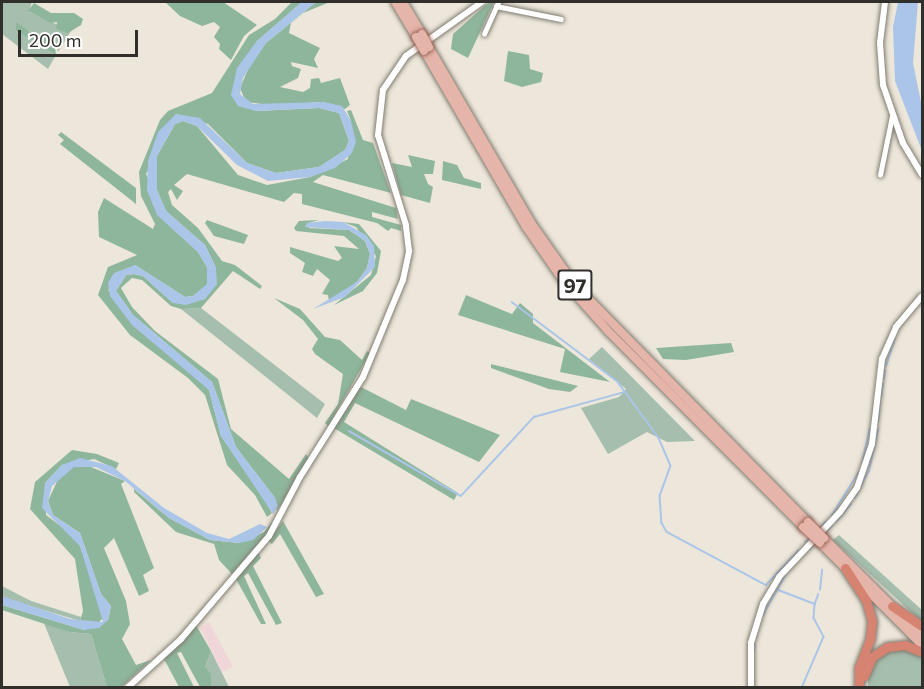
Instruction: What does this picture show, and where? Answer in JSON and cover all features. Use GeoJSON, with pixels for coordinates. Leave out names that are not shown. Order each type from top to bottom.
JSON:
{"type":"FeatureCollection","features":[{"type":"Feature","properties":{"kind":"highway"},"geometry":{"type":"LineString","coordinates":[[845,568],[866,600],[872,621],[870,639],[859,669],[859,687]]}},
{"type":"Feature","properties":{"kind":"highway"},"geometry":{"type":"LineString","coordinates":[[892,606],[922,626]]}},
{"type":"Feature","properties":{"kind":"highway"},"geometry":{"type":"LineString","coordinates":[[865,687],[865,670],[879,652],[901,645],[922,652]]}},
{"type":"Feature","properties":{"kind":"main road","name":"97"},"geometry":{"type":"LineString","coordinates":[[395,2],[419,35]]}},
{"type":"Feature","properties":{"kind":"main road","name":"97"},"geometry":{"type":"LineString","coordinates":[[403,2],[427,49],[532,224],[575,285],[806,524],[922,636]]}},
{"type":"Feature","properties":{"kind":"main road","name":"97"},"geometry":{"type":"LineString","coordinates":[[822,540],[845,568],[922,645]]}},
{"type":"Feature","properties":{"kind":"street"},"geometry":{"type":"LineString","coordinates":[[127,687],[181,639],[269,536],[300,477],[363,377],[403,280],[409,251],[406,225],[378,135],[383,90],[406,56],[482,2]]}},
{"type":"Feature","properties":{"kind":"street"},"geometry":{"type":"LineString","coordinates":[[885,2],[880,64],[892,116],[922,175]]}},
{"type":"Feature","properties":{"kind":"street"},"geometry":{"type":"LineString","coordinates":[[484,34],[497,4],[561,19]]}},
{"type":"Feature","properties":{"kind":"street"},"geometry":{"type":"LineString","coordinates":[[880,176],[892,116]]}},
{"type":"Feature","properties":{"kind":"street"},"geometry":{"type":"LineString","coordinates":[[751,687],[751,644],[763,604],[779,577],[840,512],[857,488],[872,444],[882,359],[896,327],[922,296]]}},
{"type":"Feature","properties":{"kind":"shaded area"},"geometry":{"type":"Polygon","coordinates":[[[209,622],[233,667],[222,672],[200,628],[209,622]]]}},
{"type":"Feature","properties":{"kind":"green space"},"geometry":{"type":"Polygon","coordinates":[[[2,2],[32,2],[29,12],[71,31],[58,52],[57,47],[16,23],[16,31],[56,55],[48,69],[2,34],[2,2]]]}},
{"type":"Feature","properties":{"kind":"green space"},"geometry":{"type":"Polygon","coordinates":[[[165,2],[223,2],[257,25],[244,36],[231,60],[219,49],[220,44],[214,37],[220,27],[214,22],[202,26],[180,16],[165,2]]]}},
{"type":"Feature","properties":{"kind":"green space"},"geometry":{"type":"Polygon","coordinates":[[[292,2],[302,2],[257,41],[231,95],[256,111],[319,108],[339,113],[349,141],[345,150],[319,167],[276,173],[247,163],[208,124],[176,114],[146,174],[173,229],[198,252],[207,267],[207,285],[193,296],[185,297],[135,265],[108,290],[209,390],[221,436],[272,513],[267,517],[255,495],[227,465],[205,395],[188,378],[130,335],[98,295],[108,267],[137,255],[99,237],[98,212],[104,198],[153,229],[155,224],[141,196],[139,172],[160,120],[168,111],[212,93],[249,35],[275,19],[292,2]]]}},
{"type":"Feature","properties":{"kind":"green space"},"geometry":{"type":"Polygon","coordinates":[[[316,2],[330,2],[303,13],[291,23],[289,33],[320,48],[314,59],[318,68],[291,62],[292,66],[301,69],[298,78],[280,87],[303,92],[310,88],[311,79],[319,78],[321,83],[340,78],[350,105],[345,109],[317,102],[278,106],[246,102],[240,88],[249,67],[266,43],[316,2]]]}},
{"type":"Feature","properties":{"kind":"green space"},"geometry":{"type":"Polygon","coordinates":[[[489,2],[494,2],[468,58],[451,49],[453,34],[489,2]]]}},
{"type":"Feature","properties":{"kind":"green space"},"geometry":{"type":"Polygon","coordinates":[[[34,3],[51,13],[74,13],[83,19],[81,25],[68,33],[56,29],[57,22],[51,23],[28,11],[34,3]]]}},
{"type":"Feature","properties":{"kind":"green space"},"geometry":{"type":"Polygon","coordinates":[[[16,22],[41,39],[45,35],[54,39],[56,55],[16,31],[16,22]]]}},
{"type":"Feature","properties":{"kind":"green space"},"geometry":{"type":"Polygon","coordinates":[[[508,51],[529,55],[530,69],[543,73],[541,82],[522,87],[504,81],[508,51]]]}},
{"type":"Feature","properties":{"kind":"green space"},"geometry":{"type":"Polygon","coordinates":[[[351,110],[363,140],[373,143],[391,193],[323,175],[313,182],[396,208],[398,219],[372,212],[372,217],[401,225],[401,231],[391,228],[388,231],[377,223],[302,204],[302,194],[294,193],[284,202],[187,174],[174,185],[183,191],[177,200],[171,189],[168,192],[172,205],[198,228],[222,261],[235,265],[262,286],[260,289],[233,271],[201,308],[181,309],[171,306],[142,280],[132,278],[121,288],[132,307],[155,331],[218,379],[231,429],[289,479],[306,454],[309,458],[277,511],[275,498],[236,447],[212,382],[133,315],[116,291],[126,275],[134,274],[143,276],[173,303],[205,299],[216,268],[205,245],[166,211],[157,190],[157,156],[175,124],[183,121],[197,126],[238,175],[267,185],[310,177],[348,159],[351,121],[347,111],[351,110]]]}},
{"type":"Feature","properties":{"kind":"green space"},"geometry":{"type":"Polygon","coordinates":[[[61,132],[136,188],[136,204],[60,144],[64,140],[58,135],[61,132]]]}},
{"type":"Feature","properties":{"kind":"green space"},"geometry":{"type":"Polygon","coordinates":[[[408,155],[435,161],[433,174],[424,174],[428,184],[433,187],[430,203],[401,195],[392,163],[412,167],[408,155]]]}},
{"type":"Feature","properties":{"kind":"green space"},"geometry":{"type":"Polygon","coordinates":[[[443,161],[457,165],[464,178],[481,183],[481,189],[442,180],[443,161]]]}},
{"type":"Feature","properties":{"kind":"green space"},"geometry":{"type":"Polygon","coordinates":[[[207,220],[248,235],[244,244],[214,236],[205,223],[207,220]]]}},
{"type":"Feature","properties":{"kind":"green space"},"geometry":{"type":"Polygon","coordinates":[[[319,220],[308,223],[309,228],[349,230],[365,241],[370,254],[367,268],[357,282],[329,301],[328,295],[322,294],[330,280],[317,269],[313,276],[302,272],[305,263],[290,253],[290,247],[338,261],[342,258],[334,246],[359,249],[344,236],[296,231],[294,228],[299,221],[319,220]]]}},
{"type":"Feature","properties":{"kind":"green space"},"geometry":{"type":"Polygon","coordinates":[[[343,222],[359,224],[381,251],[377,273],[363,291],[334,305],[371,275],[376,256],[356,227],[343,222]]]}},
{"type":"Feature","properties":{"kind":"green space"},"geometry":{"type":"Polygon","coordinates":[[[466,295],[512,314],[520,303],[533,314],[533,323],[610,382],[560,372],[565,349],[458,315],[466,295]]]}},
{"type":"Feature","properties":{"kind":"green space"},"geometry":{"type":"Polygon","coordinates":[[[274,298],[300,309],[325,337],[340,340],[362,360],[367,351],[370,353],[328,426],[325,423],[338,404],[343,374],[315,354],[312,349],[318,339],[303,320],[274,298]]]}},
{"type":"Feature","properties":{"kind":"green space"},"geometry":{"type":"Polygon","coordinates":[[[201,308],[325,404],[317,418],[181,309],[201,308]]]}},
{"type":"Feature","properties":{"kind":"green space"},"geometry":{"type":"Polygon","coordinates":[[[731,343],[734,352],[686,360],[663,359],[656,348],[731,343]]]}},
{"type":"Feature","properties":{"kind":"green space"},"geometry":{"type":"Polygon","coordinates":[[[602,347],[695,441],[667,442],[647,432],[608,454],[581,408],[619,397],[626,389],[589,359],[602,347]]]}},
{"type":"Feature","properties":{"kind":"green space"},"geometry":{"type":"Polygon","coordinates":[[[491,364],[578,386],[570,392],[549,389],[491,368],[491,364]]]}},
{"type":"Feature","properties":{"kind":"green space"},"geometry":{"type":"Polygon","coordinates":[[[359,386],[406,410],[411,399],[500,435],[479,462],[355,403],[344,422],[458,493],[454,500],[334,428],[359,386]]]}},
{"type":"Feature","properties":{"kind":"green space"},"geometry":{"type":"Polygon","coordinates":[[[72,450],[97,454],[119,463],[116,469],[94,459],[62,465],[45,483],[46,515],[74,536],[80,546],[104,617],[97,624],[80,621],[83,611],[75,559],[30,509],[35,482],[72,450]]]}},
{"type":"Feature","properties":{"kind":"green space"},"geometry":{"type":"Polygon","coordinates":[[[86,465],[125,481],[121,484],[154,568],[143,575],[149,591],[139,596],[114,538],[104,548],[126,601],[130,624],[122,639],[136,665],[151,660],[121,687],[107,687],[91,634],[69,632],[2,610],[2,605],[84,630],[108,620],[111,606],[101,594],[80,533],[53,515],[48,501],[59,477],[73,467],[86,465]]]}},
{"type":"Feature","properties":{"kind":"green space"},"geometry":{"type":"Polygon","coordinates":[[[134,489],[169,518],[210,540],[239,543],[264,532],[272,522],[274,525],[232,574],[219,560],[214,544],[176,532],[134,492],[134,489]]]}},
{"type":"Feature","properties":{"kind":"green space"},"geometry":{"type":"Polygon","coordinates":[[[283,521],[324,594],[316,597],[280,534],[272,544],[268,541],[283,521]]]}},
{"type":"Feature","properties":{"kind":"green space"},"geometry":{"type":"Polygon","coordinates":[[[839,535],[922,610],[922,622],[833,540],[839,535]]]}},
{"type":"Feature","properties":{"kind":"green space"},"geometry":{"type":"Polygon","coordinates":[[[258,552],[261,558],[253,566],[282,623],[276,625],[248,573],[244,576],[266,624],[261,624],[236,579],[258,552]]]}},
{"type":"Feature","properties":{"kind":"green space"},"geometry":{"type":"Polygon","coordinates":[[[2,586],[31,601],[81,617],[80,621],[7,599],[2,596],[2,586]]]}},
{"type":"Feature","properties":{"kind":"green space"},"geometry":{"type":"Polygon","coordinates":[[[43,621],[69,632],[91,634],[107,687],[70,687],[43,621]]]}},
{"type":"Feature","properties":{"kind":"green space"},"geometry":{"type":"Polygon","coordinates":[[[196,625],[211,651],[205,667],[211,674],[211,687],[200,687],[181,652],[177,653],[194,687],[179,687],[164,659],[196,625]]]}},
{"type":"Feature","properties":{"kind":"green space"},"geometry":{"type":"Polygon","coordinates":[[[896,647],[922,655],[922,687],[868,687],[868,674],[874,659],[896,647]]]}},
{"type":"Feature","properties":{"kind":"green space"},"geometry":{"type":"Polygon","coordinates":[[[211,651],[229,687],[211,687],[205,667],[211,651]]]}},
{"type":"Feature","properties":{"kind":"water"},"geometry":{"type":"Polygon","coordinates":[[[302,2],[316,2],[266,43],[243,78],[240,94],[253,104],[324,102],[342,106],[351,121],[356,142],[352,153],[335,168],[310,177],[268,181],[237,165],[197,126],[183,121],[175,124],[157,156],[157,190],[166,211],[205,245],[216,268],[217,284],[205,299],[186,305],[173,303],[143,276],[134,274],[126,275],[116,291],[133,315],[212,382],[236,447],[275,498],[278,507],[273,514],[221,436],[209,390],[132,325],[110,296],[108,283],[114,273],[135,265],[185,297],[193,296],[207,284],[207,267],[198,252],[157,215],[147,190],[148,161],[158,132],[176,114],[200,118],[247,163],[276,173],[319,167],[345,150],[349,141],[339,113],[319,108],[256,111],[238,106],[231,95],[237,68],[257,41],[302,2]]]}},
{"type":"Feature","properties":{"kind":"water"},"geometry":{"type":"Polygon","coordinates":[[[898,2],[918,2],[913,63],[922,107],[922,151],[895,81],[893,27],[898,2]]]}},
{"type":"Feature","properties":{"kind":"water"},"geometry":{"type":"Polygon","coordinates":[[[343,222],[366,235],[374,246],[375,267],[345,297],[313,309],[357,282],[367,268],[370,254],[365,241],[349,230],[305,227],[307,223],[343,222]]]}},
{"type":"Feature","properties":{"kind":"water"},"geometry":{"type":"Polygon","coordinates":[[[80,458],[112,466],[164,508],[207,533],[229,539],[260,524],[267,527],[253,540],[239,543],[210,540],[169,518],[125,481],[96,467],[74,467],[52,486],[48,502],[53,515],[80,533],[101,594],[111,606],[108,620],[99,628],[84,630],[2,605],[2,596],[70,619],[103,622],[80,546],[42,508],[45,483],[62,465],[80,458]]]}},
{"type":"Feature","properties":{"kind":"waterway"},"geometry":{"type":"LineString","coordinates":[[512,302],[618,382],[659,438],[671,466],[660,496],[662,523],[667,532],[766,585],[798,551]]}},
{"type":"Feature","properties":{"kind":"waterway"},"geometry":{"type":"LineString","coordinates":[[886,366],[895,339]]}},
{"type":"Feature","properties":{"kind":"waterway"},"geometry":{"type":"LineString","coordinates":[[884,379],[885,371]]}},
{"type":"Feature","properties":{"kind":"waterway"},"geometry":{"type":"LineString","coordinates":[[881,398],[883,384]]}},
{"type":"Feature","properties":{"kind":"waterway"},"geometry":{"type":"LineString","coordinates":[[349,431],[461,496],[534,417],[625,392]]}},
{"type":"Feature","properties":{"kind":"waterway"},"geometry":{"type":"LineString","coordinates":[[878,422],[880,403]]}},
{"type":"Feature","properties":{"kind":"waterway"},"geometry":{"type":"LineString","coordinates":[[862,464],[869,430]]}},
{"type":"Feature","properties":{"kind":"waterway"},"geometry":{"type":"LineString","coordinates":[[855,498],[869,471],[878,430]]}},
{"type":"Feature","properties":{"kind":"waterway"},"geometry":{"type":"LineString","coordinates":[[832,515],[859,472]]}},
{"type":"Feature","properties":{"kind":"waterway"},"geometry":{"type":"LineString","coordinates":[[836,522],[851,504]]}},
{"type":"Feature","properties":{"kind":"waterway"},"geometry":{"type":"LineString","coordinates":[[820,528],[825,522]]}},
{"type":"Feature","properties":{"kind":"waterway"},"geometry":{"type":"LineString","coordinates":[[824,534],[832,526]]}},
{"type":"Feature","properties":{"kind":"waterway"},"geometry":{"type":"LineString","coordinates":[[805,542],[810,538]]}},
{"type":"Feature","properties":{"kind":"waterway"},"geometry":{"type":"LineString","coordinates":[[810,549],[815,544]]}},
{"type":"Feature","properties":{"kind":"waterway"},"geometry":{"type":"LineString","coordinates":[[820,590],[822,570]]}},
{"type":"Feature","properties":{"kind":"waterway"},"geometry":{"type":"LineString","coordinates":[[762,617],[786,574]]}},
{"type":"Feature","properties":{"kind":"waterway"},"geometry":{"type":"LineString","coordinates":[[776,589],[815,604],[814,618],[824,637],[802,688]]}},
{"type":"Feature","properties":{"kind":"waterway"},"geometry":{"type":"LineString","coordinates":[[815,603],[818,595]]}},
{"type":"Feature","properties":{"kind":"waterway"},"geometry":{"type":"LineString","coordinates":[[756,638],[757,633]]}},
{"type":"Feature","properties":{"kind":"waterway"},"geometry":{"type":"LineString","coordinates":[[754,652],[755,644]]}}]}
